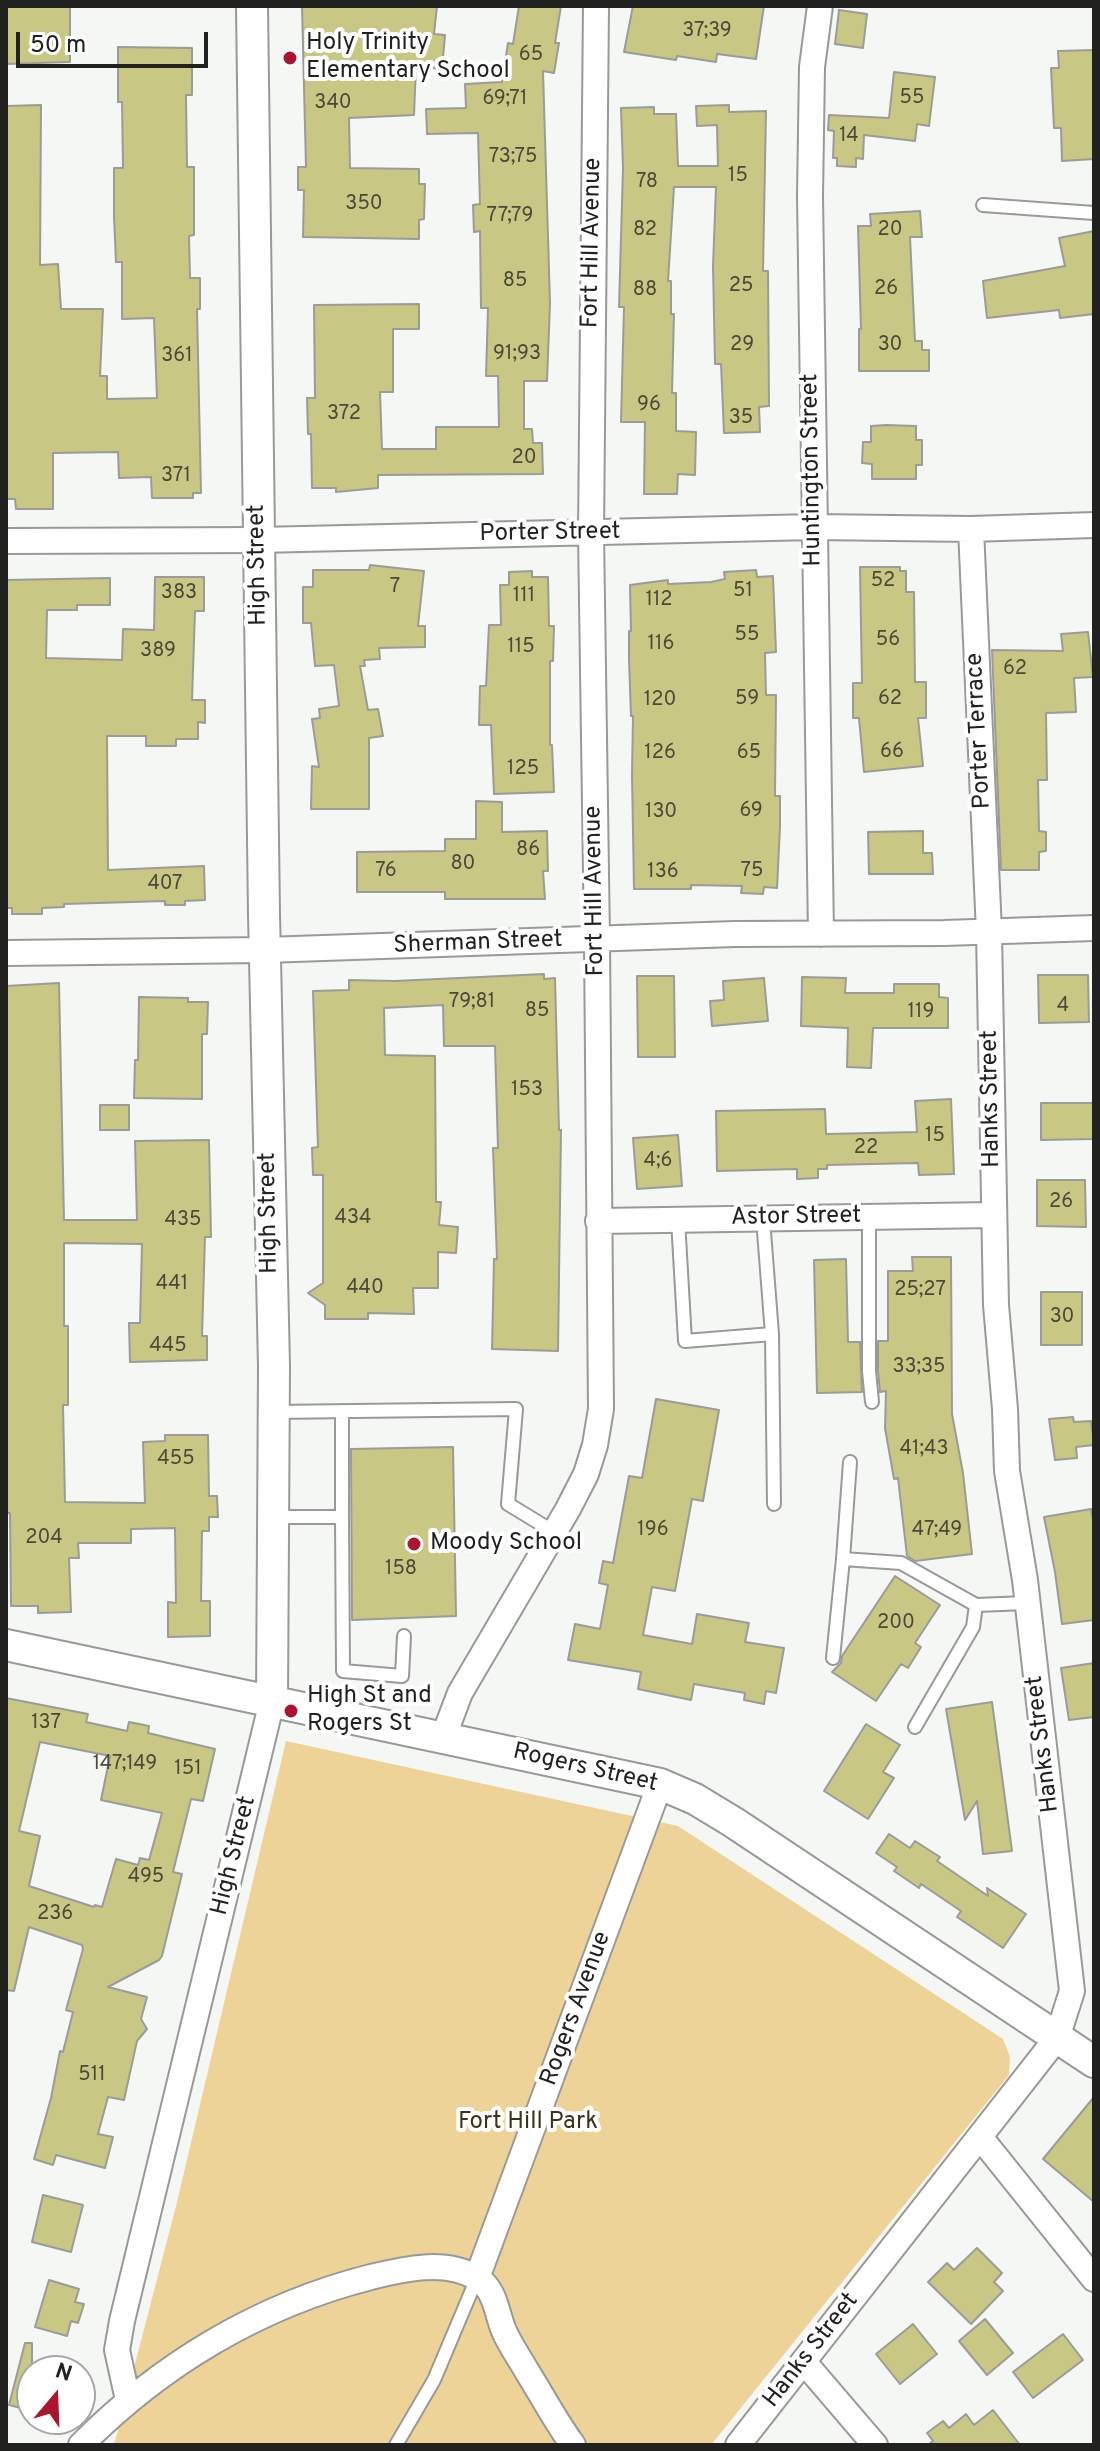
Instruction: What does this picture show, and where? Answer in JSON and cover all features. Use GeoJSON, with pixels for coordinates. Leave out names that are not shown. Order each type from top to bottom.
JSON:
{"type":"FeatureCollection","features":[{"type":"Feature","properties":{"kind":"street","name":"High Street"},"geometry":{"type":"LineString","coordinates":[[128,2400],[117,2350],[122,2321],[272,1701],[273,1412],[252,6]]}},
{"type":"Feature","properties":{"kind":"street","name":"Fort Hill Avenue"},"geometry":{"type":"LineString","coordinates":[[443,1738],[460,1693],[586,1474],[601,1409],[591,533],[596,6]]}},
{"type":"Feature","properties":{"kind":"street","name":"Huntington Street"},"geometry":{"type":"LineString","coordinates":[[820,6],[812,67],[811,152],[821,934]]}},
{"type":"Feature","properties":{"kind":"street","name":"Porter Street"},"geometry":{"type":"LineString","coordinates":[[6,541],[259,540],[814,527],[971,529],[1094,525]]}},
{"type":"Feature","properties":{"kind":"street","name":"Porter Terrace"},"geometry":{"type":"LineString","coordinates":[[971,529],[989,932]]}},
{"type":"Feature","properties":{"kind":"street","name":"Sherman Street"},"geometry":{"type":"LineString","coordinates":[[6,953],[265,950],[735,934],[1094,928]]}},
{"type":"Feature","properties":{"kind":"street","name":"Hanks Street"},"geometry":{"type":"LineString","coordinates":[[738,2445],[1057,2038],[1072,1991],[1027,1603],[1007,1471],[996,1305],[989,932]]}},
{"type":"Feature","properties":{"kind":"street","name":"Astor Street"},"geometry":{"type":"LineString","coordinates":[[598,1221],[994,1215]]}},
{"type":"Feature","properties":{"kind":"street","name":"Rogers Street"},"geometry":{"type":"LineString","coordinates":[[6,1645],[660,1784],[695,1799],[733,1822],[1094,2062]]}},
{"type":"Feature","properties":{"kind":"street","name":"Rogers Avenue"},"geometry":{"type":"LineString","coordinates":[[477,2278],[660,1784]]}},
{"type":"Feature","properties":{"kind":"street"},"geometry":{"type":"LineString","coordinates":[[980,2137],[1094,2279]]}},
{"type":"Feature","properties":{"kind":"street"},"geometry":{"type":"LineString","coordinates":[[81,2445],[128,2400],[172,2367],[252,2320],[293,2301],[351,2282],[404,2269],[443,2267],[477,2278],[491,2290],[505,2333],[573,2445]]}},
{"type":"Feature","properties":{"kind":"street"},"geometry":{"type":"LineString","coordinates":[[804,2362],[875,2445]]}},
{"type":"Feature","properties":{"kind":"lane"},"geometry":{"type":"LineString","coordinates":[[983,205],[1094,213]]}},
{"type":"Feature","properties":{"kind":"lane"},"geometry":{"type":"LineString","coordinates":[[869,1217],[869,1371],[872,1402]]}},
{"type":"Feature","properties":{"kind":"lane"},"geometry":{"type":"LineString","coordinates":[[763,1219],[772,1334],[774,1504]]}},
{"type":"Feature","properties":{"kind":"lane"},"geometry":{"type":"LineString","coordinates":[[678,1220],[685,1341],[772,1334]]}},
{"type":"Feature","properties":{"kind":"lane"},"geometry":{"type":"LineString","coordinates":[[273,1412],[516,1409],[508,1504],[554,1532]]}},
{"type":"Feature","properties":{"kind":"lane"},"geometry":{"type":"LineString","coordinates":[[342,1411],[343,1671],[402,1676],[404,1636]]}},
{"type":"Feature","properties":{"kind":"lane"},"geometry":{"type":"LineString","coordinates":[[833,1658],[850,1462]]}},
{"type":"Feature","properties":{"kind":"lane"},"geometry":{"type":"LineString","coordinates":[[273,1517],[342,1517]]}},
{"type":"Feature","properties":{"kind":"lane"},"geometry":{"type":"LineString","coordinates":[[843,1559],[901,1563],[976,1605],[1027,1603]]}},
{"type":"Feature","properties":{"kind":"lane"},"geometry":{"type":"LineString","coordinates":[[915,1727],[973,1627],[976,1605]]}},
{"type":"Feature","properties":{"kind":"lane"},"geometry":{"type":"LineString","coordinates":[[396,2445],[434,2380],[477,2278]]}},
{"type":"Feature","properties":{"kind":"green space","name":"Fort Hill Park"},"geometry":{"type":"Polygon","coordinates":[[[286,1741],[678,1826],[1003,2039],[1010,2057],[1009,2075],[711,2445],[112,2445],[176,2206],[286,1741]]]}},
{"type":"Feature","properties":{"kind":"building"},"geometry":{"type":"Polygon","coordinates":[[[6,6],[70,6],[70,62],[6,64],[6,6]]]}},
{"type":"Feature","properties":{"kind":"building"},"geometry":{"type":"Polygon","coordinates":[[[302,6],[437,6],[434,34],[445,35],[442,69],[416,66],[414,115],[349,118],[350,168],[419,169],[419,184],[425,184],[424,219],[419,220],[419,239],[303,237],[304,190],[298,190],[298,167],[306,167],[302,6]]]}},
{"type":"Feature","properties":{"kind":"building"},"geometry":{"type":"Polygon","coordinates":[[[519,6],[561,6],[554,73],[543,71],[550,303],[547,381],[524,381],[524,429],[532,429],[533,443],[542,443],[543,474],[378,475],[378,488],[336,492],[336,488],[312,488],[307,398],[315,398],[314,305],[419,304],[419,329],[393,329],[393,392],[380,392],[382,449],[436,449],[436,427],[499,427],[498,376],[486,376],[488,308],[481,308],[480,231],[474,232],[473,205],[480,204],[478,133],[427,134],[426,109],[466,108],[465,84],[502,82],[508,43],[513,44],[519,6]]]}},
{"type":"Feature","properties":{"kind":"building"},"geometry":{"type":"Polygon","coordinates":[[[633,6],[764,6],[756,59],[717,54],[716,62],[677,56],[676,60],[624,52],[633,6]]]}},
{"type":"Feature","properties":{"kind":"building"},"geometry":{"type":"Polygon","coordinates":[[[839,10],[867,14],[863,48],[835,44],[839,10]]]}},
{"type":"Feature","properties":{"kind":"building"},"geometry":{"type":"Polygon","coordinates":[[[118,47],[192,48],[192,95],[186,95],[187,167],[194,167],[194,235],[189,236],[190,278],[200,278],[200,309],[197,309],[201,493],[193,493],[193,498],[152,498],[151,477],[119,478],[118,452],[53,453],[53,509],[16,509],[15,499],[6,499],[6,106],[41,105],[40,265],[58,264],[61,309],[103,309],[100,376],[107,376],[107,399],[157,398],[154,318],[122,319],[122,262],[116,262],[114,217],[114,168],[123,168],[118,47]]]}},
{"type":"Feature","properties":{"kind":"building"},"geometry":{"type":"Polygon","coordinates":[[[1094,50],[1094,159],[1062,161],[1061,128],[1054,128],[1051,68],[1059,68],[1058,51],[1094,50]]]}},
{"type":"Feature","properties":{"kind":"building"},"geometry":{"type":"Polygon","coordinates":[[[894,72],[935,77],[929,126],[917,124],[915,141],[864,135],[863,159],[856,158],[856,167],[837,166],[837,158],[833,158],[834,131],[828,130],[829,115],[889,118],[894,72]]]}},
{"type":"Feature","properties":{"kind":"building"},"geometry":{"type":"Polygon","coordinates":[[[729,105],[729,112],[766,111],[763,271],[768,271],[769,406],[759,407],[760,432],[724,433],[721,364],[715,364],[713,266],[716,187],[674,187],[668,281],[671,281],[671,314],[674,314],[672,393],[676,393],[676,431],[696,432],[695,475],[678,474],[677,494],[644,494],[645,422],[621,422],[624,307],[619,307],[623,168],[621,108],[654,107],[654,114],[676,114],[678,166],[718,166],[717,125],[697,126],[696,106],[729,105]]]}},
{"type":"Feature","properties":{"kind":"building"},"geometry":{"type":"Polygon","coordinates":[[[920,211],[922,237],[910,237],[915,341],[922,341],[922,350],[929,350],[929,371],[859,371],[858,226],[871,226],[870,214],[920,211]]]}},
{"type":"Feature","properties":{"kind":"building"},"geometry":{"type":"Polygon","coordinates":[[[1094,231],[1094,314],[1060,318],[1059,310],[987,318],[983,281],[1065,266],[1059,238],[1094,231]]]}},
{"type":"Feature","properties":{"kind":"building"},"geometry":{"type":"Polygon","coordinates":[[[871,426],[916,426],[916,440],[922,440],[922,465],[916,465],[916,479],[872,479],[872,464],[862,463],[863,442],[871,442],[871,426]]]}},
{"type":"Feature","properties":{"kind":"building"},"geometry":{"type":"Polygon","coordinates":[[[370,565],[424,571],[418,626],[425,626],[425,647],[379,648],[380,659],[364,660],[365,666],[360,666],[368,710],[378,709],[383,736],[369,738],[369,809],[311,809],[312,766],[319,767],[312,719],[320,718],[319,709],[339,706],[334,665],[315,666],[311,623],[303,623],[303,587],[313,587],[313,570],[369,570],[370,565]]]}},
{"type":"Feature","properties":{"kind":"building"},"geometry":{"type":"Polygon","coordinates":[[[860,567],[900,567],[900,571],[906,571],[906,592],[914,592],[915,682],[926,682],[926,718],[918,718],[923,766],[864,772],[859,718],[853,718],[853,683],[862,683],[860,567]]]}},
{"type":"Feature","properties":{"kind":"building"},"geometry":{"type":"Polygon","coordinates":[[[756,570],[757,577],[773,576],[776,652],[765,653],[766,695],[776,695],[775,796],[780,796],[777,888],[764,887],[763,894],[741,893],[742,886],[691,885],[691,889],[634,889],[630,585],[668,580],[668,584],[711,582],[725,579],[724,572],[756,570]]]}},
{"type":"Feature","properties":{"kind":"building"},"geometry":{"type":"Polygon","coordinates":[[[532,571],[532,577],[548,577],[549,626],[554,626],[553,661],[550,661],[550,745],[554,792],[494,794],[491,725],[479,725],[480,686],[486,686],[489,625],[501,625],[500,585],[509,585],[509,572],[532,571]]]}},
{"type":"Feature","properties":{"kind":"building"},"geometry":{"type":"Polygon","coordinates":[[[155,577],[204,577],[204,611],[195,611],[192,700],[205,700],[205,723],[198,722],[198,739],[176,739],[176,746],[146,746],[146,736],[107,736],[108,870],[204,866],[205,900],[185,901],[185,905],[165,905],[165,901],[64,904],[64,907],[42,908],[42,914],[12,914],[12,908],[6,908],[6,580],[110,578],[110,605],[77,605],[77,610],[47,610],[46,658],[122,660],[123,629],[154,630],[155,577]]]}},
{"type":"Feature","properties":{"kind":"building"},"geometry":{"type":"Polygon","coordinates":[[[1088,632],[1093,677],[1074,678],[1076,712],[1046,713],[1047,780],[1038,780],[1039,831],[1046,832],[1046,851],[1039,852],[1039,870],[1001,870],[992,650],[1063,651],[1061,634],[1088,632]]]}},
{"type":"Feature","properties":{"kind":"building"},"geometry":{"type":"Polygon","coordinates":[[[476,801],[502,802],[502,832],[547,831],[548,871],[543,871],[545,899],[445,899],[445,892],[357,892],[357,852],[445,851],[445,839],[476,839],[476,801]]]}},
{"type":"Feature","properties":{"kind":"building"},"geometry":{"type":"Polygon","coordinates":[[[923,831],[923,853],[932,853],[933,874],[869,874],[868,832],[923,831]]]}},
{"type":"Feature","properties":{"kind":"building"},"geometry":{"type":"Polygon","coordinates":[[[544,974],[544,979],[555,978],[561,1130],[558,1351],[492,1349],[494,1259],[497,1259],[493,1148],[498,1148],[495,1046],[444,1046],[443,1005],[384,1008],[385,1055],[435,1056],[436,1202],[441,1202],[439,1225],[458,1227],[456,1253],[438,1252],[438,1288],[413,1288],[414,1314],[368,1313],[368,1319],[325,1319],[325,1305],[308,1293],[323,1283],[323,1175],[313,1175],[312,1148],[318,1147],[313,991],[349,990],[349,980],[395,981],[544,974]]]}},
{"type":"Feature","properties":{"kind":"building"},"geometry":{"type":"Polygon","coordinates":[[[1038,975],[1088,975],[1089,1022],[1039,1023],[1038,975]]]}},
{"type":"Feature","properties":{"kind":"building"},"geometry":{"type":"Polygon","coordinates":[[[637,976],[674,976],[675,1057],[638,1057],[637,976]]]}},
{"type":"Feature","properties":{"kind":"building"},"geometry":{"type":"Polygon","coordinates":[[[802,977],[846,978],[845,993],[894,993],[894,984],[939,984],[939,997],[948,998],[948,1028],[873,1028],[871,1068],[847,1067],[848,1028],[801,1026],[802,977]]]}},
{"type":"Feature","properties":{"kind":"building"},"geometry":{"type":"Polygon","coordinates":[[[764,978],[768,1021],[712,1026],[710,1001],[724,1000],[723,981],[764,978]]]}},
{"type":"Feature","properties":{"kind":"building"},"geometry":{"type":"Polygon","coordinates":[[[59,983],[64,1220],[137,1220],[135,1141],[209,1140],[211,1237],[205,1237],[202,1336],[207,1336],[207,1360],[130,1362],[129,1323],[140,1323],[142,1244],[64,1243],[64,1326],[68,1326],[68,1405],[63,1405],[65,1502],[145,1503],[143,1442],[165,1441],[165,1435],[208,1435],[209,1496],[217,1496],[218,1517],[209,1517],[209,1531],[202,1531],[201,1601],[210,1601],[210,1636],[168,1637],[168,1602],[176,1603],[175,1528],[131,1529],[131,1543],[78,1543],[79,1558],[69,1558],[71,1612],[38,1613],[38,1606],[11,1606],[10,1513],[7,1513],[6,1492],[6,986],[59,983]]]}},
{"type":"Feature","properties":{"kind":"building"},"geometry":{"type":"Polygon","coordinates":[[[139,997],[188,998],[188,1002],[208,1002],[207,1034],[202,1034],[202,1099],[134,1098],[139,997]]]}},
{"type":"Feature","properties":{"kind":"building"},"geometry":{"type":"Polygon","coordinates":[[[951,1099],[954,1174],[919,1175],[918,1163],[827,1165],[827,1169],[818,1169],[818,1178],[797,1179],[797,1169],[717,1171],[716,1111],[825,1109],[826,1134],[917,1132],[915,1101],[951,1099]]]}},
{"type":"Feature","properties":{"kind":"building"},"geometry":{"type":"Polygon","coordinates":[[[1041,1103],[1094,1103],[1094,1139],[1041,1140],[1041,1103]]]}},
{"type":"Feature","properties":{"kind":"building"},"geometry":{"type":"Polygon","coordinates":[[[100,1105],[129,1105],[129,1130],[100,1130],[100,1105]]]}},
{"type":"Feature","properties":{"kind":"building"},"geometry":{"type":"Polygon","coordinates":[[[678,1135],[682,1186],[637,1189],[633,1138],[678,1135]]]}},
{"type":"Feature","properties":{"kind":"building"},"geometry":{"type":"Polygon","coordinates":[[[1037,1180],[1085,1180],[1086,1227],[1037,1226],[1037,1180]]]}},
{"type":"Feature","properties":{"kind":"building"},"geometry":{"type":"Polygon","coordinates":[[[912,1257],[951,1257],[952,1414],[963,1473],[972,1554],[915,1561],[907,1556],[898,1478],[894,1479],[885,1428],[886,1391],[880,1392],[878,1371],[878,1341],[888,1341],[888,1271],[913,1271],[912,1257]]]}},
{"type":"Feature","properties":{"kind":"building"},"geometry":{"type":"Polygon","coordinates":[[[846,1259],[848,1342],[860,1342],[862,1392],[817,1393],[814,1260],[846,1259]]]}},
{"type":"Feature","properties":{"kind":"building"},"geometry":{"type":"Polygon","coordinates":[[[1041,1292],[1082,1292],[1082,1345],[1041,1345],[1041,1292]]]}},
{"type":"Feature","properties":{"kind":"building"},"geometry":{"type":"Polygon","coordinates":[[[656,1399],[719,1410],[703,1501],[692,1499],[675,1591],[652,1587],[643,1635],[692,1644],[697,1614],[749,1623],[745,1642],[784,1648],[776,1693],[766,1691],[764,1704],[744,1700],[745,1693],[694,1684],[691,1700],[638,1689],[641,1672],[568,1660],[575,1624],[600,1629],[608,1585],[599,1583],[603,1561],[613,1563],[629,1476],[642,1478],[656,1399]]]}},
{"type":"Feature","properties":{"kind":"building"},"geometry":{"type":"Polygon","coordinates":[[[1073,1417],[1074,1422],[1091,1421],[1094,1445],[1076,1447],[1077,1458],[1055,1460],[1049,1419],[1073,1417]]]}},
{"type":"Feature","properties":{"kind":"building"},"geometry":{"type":"Polygon","coordinates":[[[453,1447],[456,1616],[352,1620],[351,1449],[453,1447]]]}},
{"type":"Feature","properties":{"kind":"building"},"geometry":{"type":"Polygon","coordinates":[[[1091,1509],[1094,1526],[1094,1620],[1062,1624],[1044,1517],[1091,1509]]]}},
{"type":"Feature","properties":{"kind":"building"},"geometry":{"type":"Polygon","coordinates":[[[895,1576],[940,1605],[915,1643],[921,1647],[908,1668],[901,1664],[876,1701],[832,1672],[841,1663],[842,1656],[895,1576]]]}},
{"type":"Feature","properties":{"kind":"building"},"geometry":{"type":"Polygon","coordinates":[[[1094,1663],[1094,1717],[1069,1720],[1061,1668],[1094,1663]]]}},
{"type":"Feature","properties":{"kind":"building"},"geometry":{"type":"Polygon","coordinates":[[[6,1698],[88,1714],[86,1722],[127,1731],[129,1722],[149,1726],[148,1733],[215,1749],[203,1801],[191,1799],[173,1872],[182,1874],[162,1956],[108,1987],[147,1997],[141,2019],[147,2029],[137,2041],[124,2100],[108,2097],[98,2134],[113,2137],[105,2168],[56,2155],[53,2165],[34,2159],[60,2051],[63,2052],[73,2012],[66,2010],[82,1945],[29,1927],[14,1991],[6,1990],[6,1698]],[[40,1742],[19,1831],[40,1836],[29,1886],[102,1907],[116,1859],[138,1865],[140,1858],[149,1860],[162,1813],[101,1800],[110,1756],[40,1742]]]}},
{"type":"Feature","properties":{"kind":"building"},"geometry":{"type":"Polygon","coordinates":[[[992,1702],[1012,1851],[983,1854],[977,1801],[965,1820],[946,1709],[992,1702]]]}},
{"type":"Feature","properties":{"kind":"building"},"geometry":{"type":"Polygon","coordinates":[[[866,1724],[900,1745],[883,1772],[894,1778],[868,1819],[824,1791],[866,1724]]]}},
{"type":"Feature","properties":{"kind":"building"},"geometry":{"type":"Polygon","coordinates":[[[889,1834],[910,1848],[915,1841],[940,1857],[937,1861],[988,1896],[987,1888],[1026,1914],[1003,1948],[957,1917],[961,1911],[921,1884],[919,1888],[894,1871],[897,1867],[876,1853],[889,1834]]]}},
{"type":"Feature","properties":{"kind":"building"},"geometry":{"type":"Polygon","coordinates":[[[1094,2097],[1094,2202],[1043,2159],[1094,2097]]]}},
{"type":"Feature","properties":{"kind":"building"},"geometry":{"type":"Polygon","coordinates":[[[43,2195],[83,2205],[71,2252],[32,2242],[43,2195]]]}},
{"type":"Feature","properties":{"kind":"building"},"geometry":{"type":"Polygon","coordinates":[[[977,2248],[1002,2273],[994,2282],[1003,2291],[971,2324],[928,2282],[947,2263],[954,2270],[977,2248]]]}},
{"type":"Feature","properties":{"kind":"building"},"geometry":{"type":"Polygon","coordinates":[[[49,2280],[79,2289],[75,2302],[84,2304],[78,2323],[71,2321],[67,2336],[35,2327],[49,2280]]]}},
{"type":"Feature","properties":{"kind":"building"},"geometry":{"type":"Polygon","coordinates":[[[985,2319],[1013,2353],[987,2375],[959,2341],[985,2319]]]}},
{"type":"Feature","properties":{"kind":"building"},"geometry":{"type":"Polygon","coordinates":[[[913,2324],[937,2354],[900,2384],[876,2354],[913,2324]]]}},
{"type":"Feature","properties":{"kind":"building"},"geometry":{"type":"Polygon","coordinates":[[[1063,2334],[1083,2360],[1033,2398],[1013,2372],[1063,2334]]]}},
{"type":"Feature","properties":{"kind":"building"},"geometry":{"type":"Polygon","coordinates":[[[25,2343],[32,2343],[32,2355],[22,2355],[25,2343]]]}},
{"type":"Feature","properties":{"kind":"building"},"geometry":{"type":"Polygon","coordinates":[[[16,2378],[16,2407],[9,2405],[16,2378]]]}},
{"type":"Feature","properties":{"kind":"building"},"geometry":{"type":"Polygon","coordinates":[[[993,2410],[1020,2445],[928,2445],[933,2441],[927,2433],[943,2421],[949,2428],[966,2414],[974,2425],[993,2410]]]}},
{"type":"Feature","properties":{"kind":"place","name":"Holy Trinity Elementary School"},"geometry":{"type":"Point","coordinates":[290,58]}},
{"type":"Feature","properties":{"kind":"place","name":"Moody School"},"geometry":{"type":"Point","coordinates":[414,1544]}},
{"type":"Feature","properties":{"kind":"place","name":"High St and Rogers St"},"geometry":{"type":"Point","coordinates":[291,1711]}}]}
